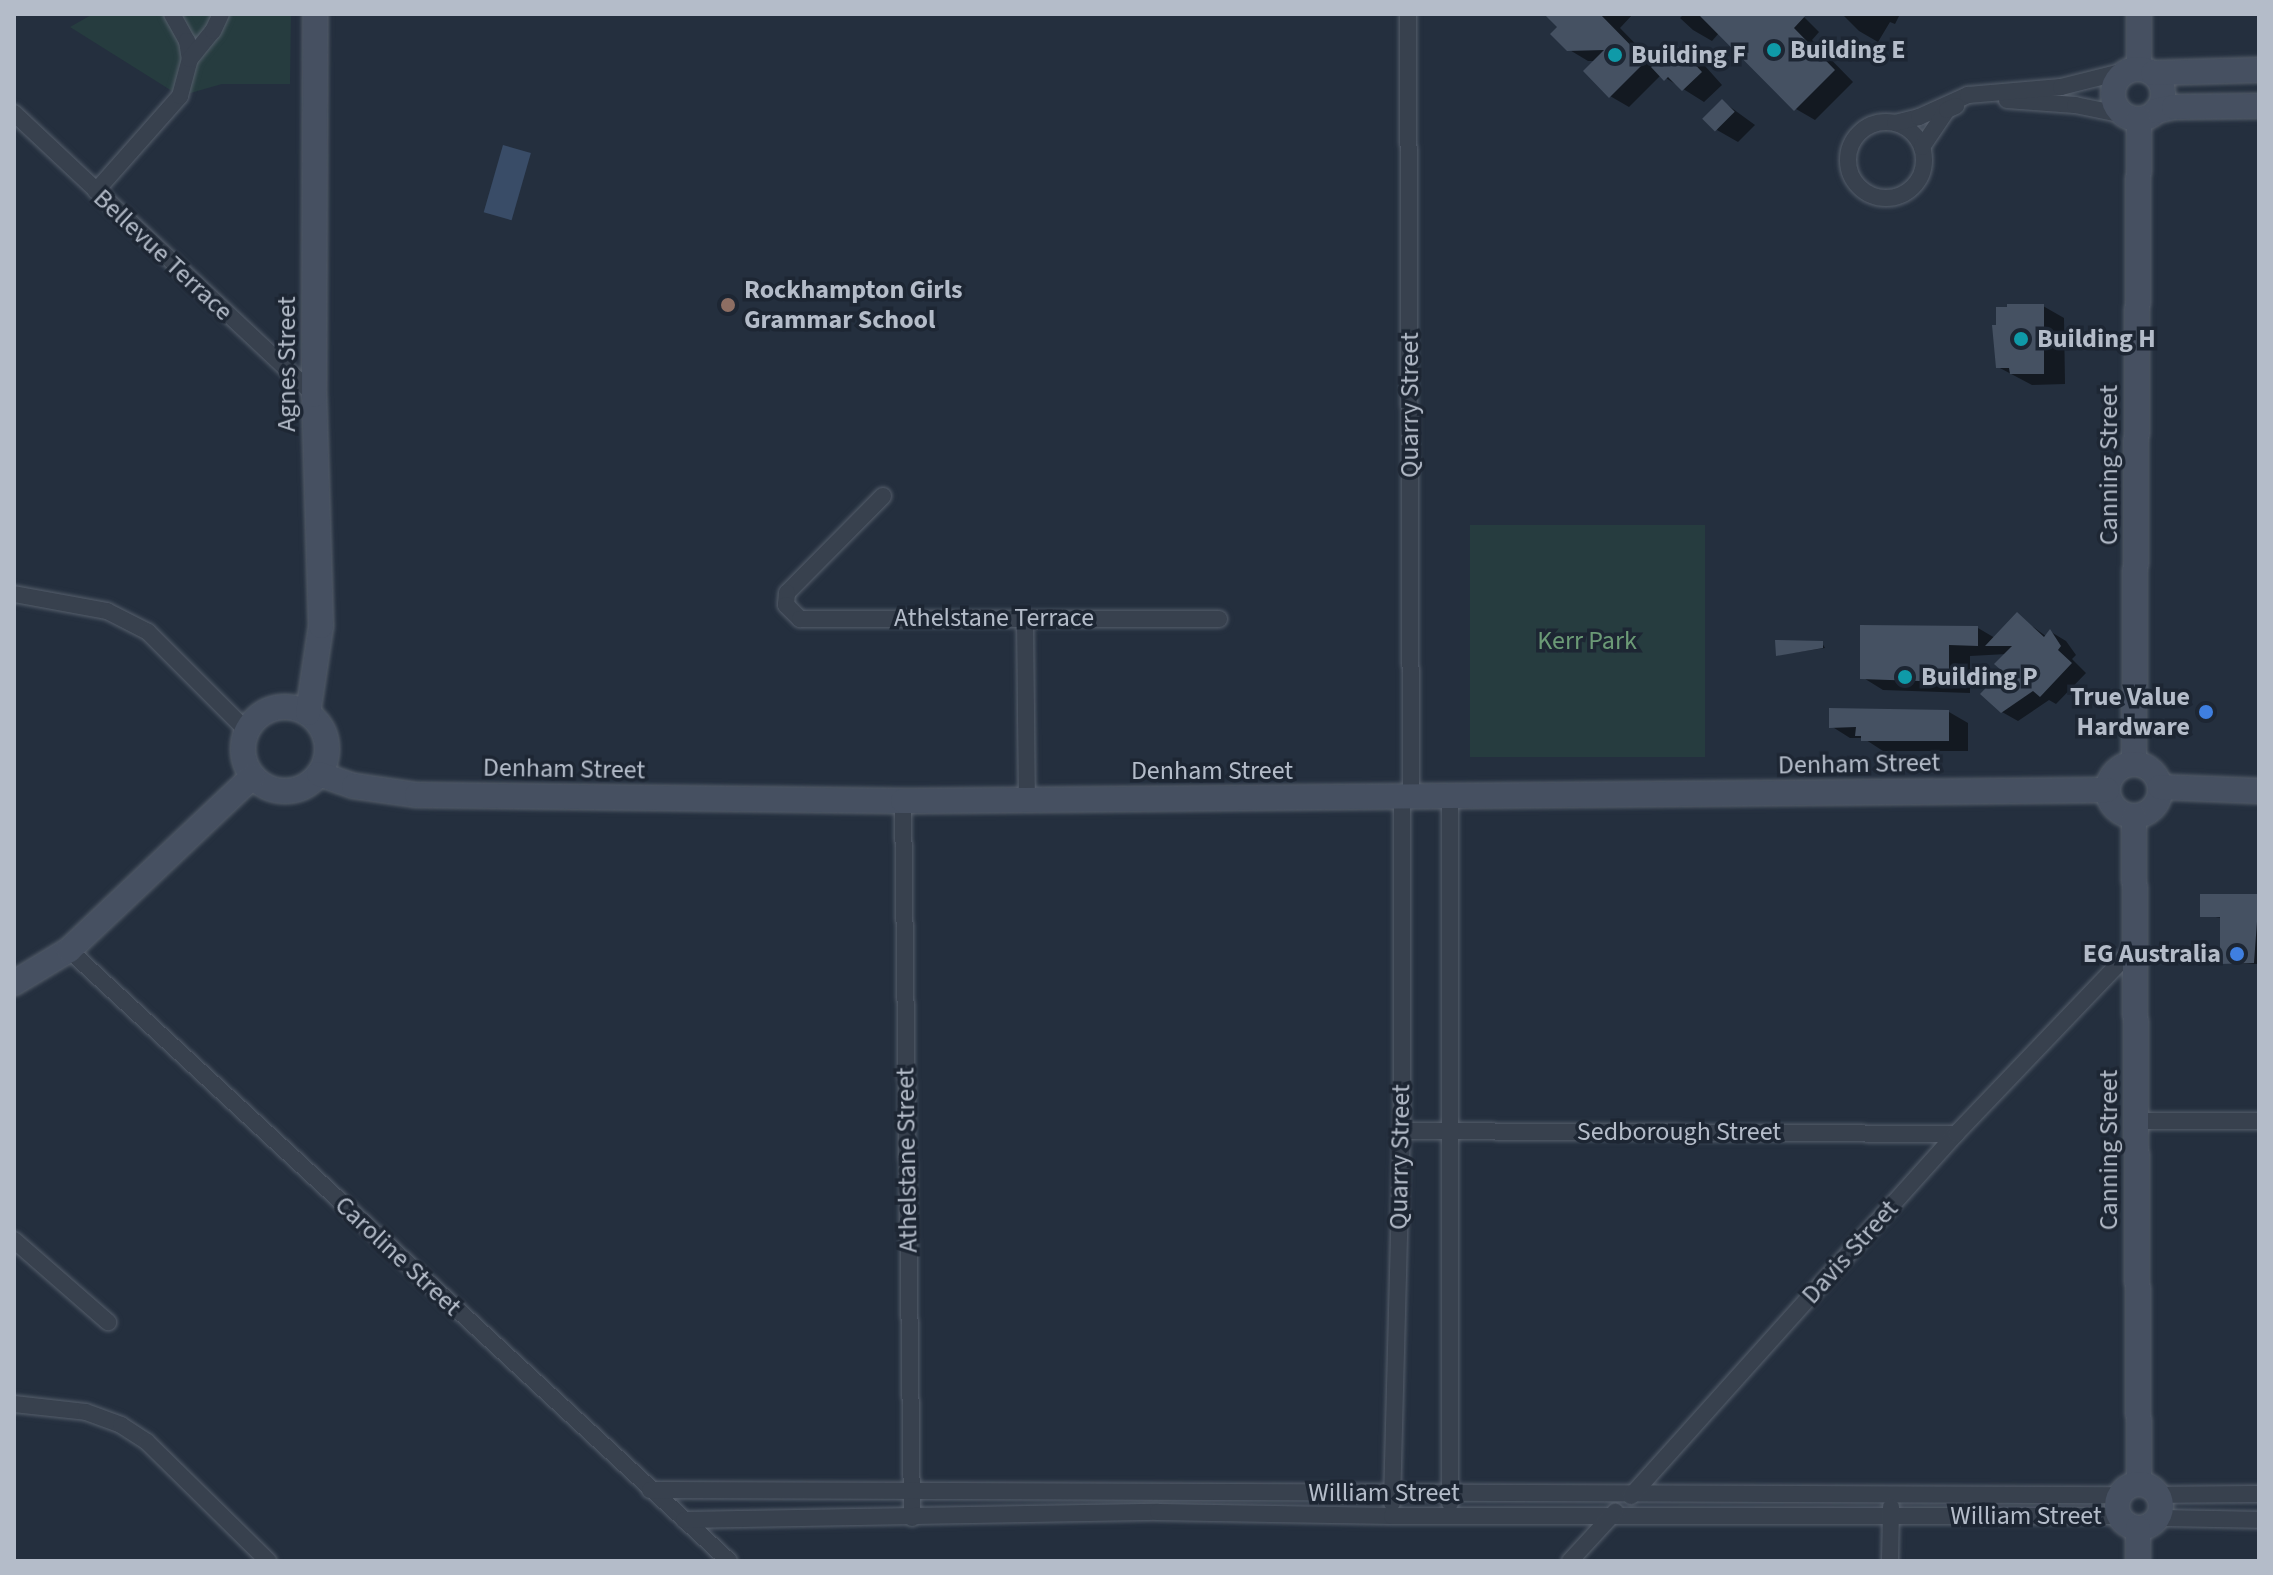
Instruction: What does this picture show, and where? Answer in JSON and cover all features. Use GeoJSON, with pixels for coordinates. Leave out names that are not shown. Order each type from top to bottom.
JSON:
{"type":"FeatureCollection","features":[{"type":"Feature","properties":{"kind":"street"},"geometry":{"type":"LineString","coordinates":[[172,14],[187,41],[190,59]]}},
{"type":"Feature","properties":{"kind":"street"},"geometry":{"type":"LineString","coordinates":[[96,191],[180,96],[190,59],[213,31],[221,14]]}},
{"type":"Feature","properties":{"kind":"street","name":"Agnes Street"},"geometry":{"type":"LineString","coordinates":[[308,713],[321,626],[314,395],[315,14]]}},
{"type":"Feature","properties":{"kind":"street","name":"Quarry Street"},"geometry":{"type":"LineString","coordinates":[[1392,1516],[1402,1131],[1406,797],[1408,14]]}},
{"type":"Feature","properties":{"kind":"street"},"geometry":{"type":"LineString","coordinates":[[2139,14],[2140,70]]}},
{"type":"Feature","properties":{"kind":"street"},"geometry":{"type":"LineString","coordinates":[[2140,70],[2117,78],[2112,94],[2140,115]]}},
{"type":"Feature","properties":{"kind":"street"},"geometry":{"type":"LineString","coordinates":[[2140,70],[2163,87],[2161,104],[2140,115]]}},
{"type":"Feature","properties":{"kind":"street"},"geometry":{"type":"LineString","coordinates":[[2259,70],[2140,70],[2061,87],[1968,95],[1919,117],[1871,125],[1853,140],[1848,164],[1858,187],[1881,198],[1906,193],[1922,173],[1922,147],[1947,110],[1964,103],[2023,100],[2140,115],[2174,107],[2259,106]]}},
{"type":"Feature","properties":{"kind":"street","name":"Bellevue Terrace"},"geometry":{"type":"LineString","coordinates":[[14,113],[314,395]]}},
{"type":"Feature","properties":{"kind":"street","name":"Canning Street"},"geometry":{"type":"LineString","coordinates":[[2134,764],[2140,115]]}},
{"type":"Feature","properties":{"kind":"street"},"geometry":{"type":"LineString","coordinates":[[1895,123],[1906,128],[1922,147]]}},
{"type":"Feature","properties":{"kind":"street","name":"Athelstane Terrace"},"geometry":{"type":"LineString","coordinates":[[883,496],[787,593],[786,605],[800,619],[1219,619]]}},
{"type":"Feature","properties":{"kind":"street"},"geometry":{"type":"LineString","coordinates":[[14,594],[64,600],[107,611],[148,632],[247,731]]}},
{"type":"Feature","properties":{"kind":"street"},"geometry":{"type":"LineString","coordinates":[[1025,618],[1027,799]]}},
{"type":"Feature","properties":{"kind":"street"},"geometry":{"type":"LineString","coordinates":[[287,707],[308,713],[322,729],[326,739],[325,761],[319,774],[304,786],[283,790],[272,788],[253,776],[243,750],[247,731],[264,713],[276,708],[287,707]]}},
{"type":"Feature","properties":{"kind":"street"},"geometry":{"type":"LineString","coordinates":[[2134,764],[2151,770],[2160,787],[2156,804],[2150,811],[2134,816],[2117,809],[2107,790],[2116,771],[2134,764]]}},
{"type":"Feature","properties":{"kind":"street","name":"Denham Street"},"geometry":{"type":"LineString","coordinates":[[319,774],[354,786],[417,795],[903,801],[2107,790]]}},
{"type":"Feature","properties":{"kind":"street"},"geometry":{"type":"LineString","coordinates":[[14,983],[69,950],[253,776]]}},
{"type":"Feature","properties":{"kind":"street"},"geometry":{"type":"LineString","coordinates":[[2160,787],[2259,791]]}},
{"type":"Feature","properties":{"kind":"street","name":"Quarry Street"},"geometry":{"type":"LineString","coordinates":[[1450,796],[1450,1515]]}},
{"type":"Feature","properties":{"kind":"street","name":"Athelstane Street"},"geometry":{"type":"LineString","coordinates":[[903,801],[912,1518]]}},
{"type":"Feature","properties":{"kind":"street","name":"Canning Street"},"geometry":{"type":"LineString","coordinates":[[2134,816],[2138,1561]]}},
{"type":"Feature","properties":{"kind":"street","name":"Davis Street"},"geometry":{"type":"LineString","coordinates":[[1570,1561],[1956,1134],[2135,947]]}},
{"type":"Feature","properties":{"kind":"street","name":"Caroline Street"},"geometry":{"type":"LineString","coordinates":[[69,950],[729,1561]]}},
{"type":"Feature","properties":{"kind":"street"},"geometry":{"type":"LineString","coordinates":[[2136,1121],[2259,1121]]}},
{"type":"Feature","properties":{"kind":"street","name":"Sedborough Street"},"geometry":{"type":"LineString","coordinates":[[1402,1131],[1956,1134]]}},
{"type":"Feature","properties":{"kind":"street"},"geometry":{"type":"LineString","coordinates":[[14,1240],[108,1322]]}},
{"type":"Feature","properties":{"kind":"street"},"geometry":{"type":"LineString","coordinates":[[14,1404],[86,1412],[121,1425],[147,1442],[268,1561]]}},
{"type":"Feature","properties":{"kind":"street","name":"William Street"},"geometry":{"type":"LineString","coordinates":[[650,1490],[1891,1494],[2139,1506],[2259,1520]]}},
{"type":"Feature","properties":{"kind":"street"},"geometry":{"type":"LineString","coordinates":[[1890,1561],[1891,1494]]}},
{"type":"Feature","properties":{"kind":"street","name":"William Street"},"geometry":{"type":"LineString","coordinates":[[684,1520],[1158,1512],[1392,1516],[1891,1515],[2139,1506],[2259,1494]]}},
{"type":"Feature","properties":{"kind":"green space"},"geometry":{"type":"Polygon","coordinates":[[[93,14],[291,14],[290,84],[222,84],[180,96],[70,27],[93,14]]]}},
{"type":"Feature","properties":{"kind":"green space","name":"Kerr Park"},"geometry":{"type":"Polygon","coordinates":[[[1470,525],[1705,525],[1705,757],[1470,757],[1470,525]]]}},
{"type":"Feature","properties":{"kind":"water"},"geometry":{"type":"Polygon","coordinates":[[[503,145],[531,153],[512,220],[484,212],[503,145]]]}},
{"type":"Feature","properties":{"kind":"building","name":"Building F"},"geometry":{"type":"Polygon","coordinates":[[[1544,14],[1600,14],[1646,61],[1609,98],[1583,71],[1604,50],[1567,51],[1550,34],[1557,27],[1544,14]]]}},
{"type":"Feature","properties":{"kind":"building","name":"Building E"},"geometry":{"type":"Polygon","coordinates":[[[1698,14],[1807,14],[1794,28],[1835,70],[1794,111],[1698,14]]]}},
{"type":"Feature","properties":{"kind":"building"},"geometry":{"type":"Polygon","coordinates":[[[1675,43],[1702,72],[1682,91],[1668,77],[1664,81],[1651,67],[1675,43]]]}},
{"type":"Feature","properties":{"kind":"building"},"geometry":{"type":"Polygon","coordinates":[[[1722,99],[1735,112],[1715,132],[1702,119],[1722,99]]]}},
{"type":"Feature","properties":{"kind":"building","name":"Building H"},"geometry":{"type":"Polygon","coordinates":[[[2007,304],[2044,304],[2044,374],[2010,374],[2009,368],[1996,368],[1992,325],[1996,325],[1996,307],[2007,307],[2007,304]]]}},
{"type":"Feature","properties":{"kind":"building"},"geometry":{"type":"Polygon","coordinates":[[[2017,612],[2044,637],[2050,629],[2061,646],[2058,650],[2072,663],[2040,697],[2033,691],[2001,713],[1980,694],[2002,671],[1994,664],[2012,646],[1985,646],[2017,612]]]}},
{"type":"Feature","properties":{"kind":"building"},"geometry":{"type":"Polygon","coordinates":[[[1860,625],[1978,626],[1978,646],[1949,645],[1949,682],[1860,679],[1860,625]]]}},
{"type":"Feature","properties":{"kind":"building"},"geometry":{"type":"Polygon","coordinates":[[[1775,640],[1823,641],[1823,648],[1776,656],[1775,640]]]}},
{"type":"Feature","properties":{"kind":"building"},"geometry":{"type":"Polygon","coordinates":[[[1829,708],[1949,710],[1949,741],[1861,741],[1861,736],[1855,736],[1856,727],[1829,728],[1829,708]]]}},
{"type":"Feature","properties":{"kind":"building"},"geometry":{"type":"Polygon","coordinates":[[[2200,894],[2259,894],[2254,963],[2220,964],[2220,917],[2200,917],[2200,894]]]}},
{"type":"Feature","properties":{"kind":"place","name":"Building E"},"geometry":{"type":"Point","coordinates":[1774,50]}},
{"type":"Feature","properties":{"kind":"place","name":"Building F"},"geometry":{"type":"Point","coordinates":[1615,55]}},
{"type":"Feature","properties":{"kind":"place","name":"Rockhampton Girls Grammar School"},"geometry":{"type":"Point","coordinates":[728,305]}},
{"type":"Feature","properties":{"kind":"place","name":"Building H"},"geometry":{"type":"Point","coordinates":[2021,339]}},
{"type":"Feature","properties":{"kind":"place","name":"Building P"},"geometry":{"type":"Point","coordinates":[1905,677]}},
{"type":"Feature","properties":{"kind":"place","name":"True Value Hardware"},"geometry":{"type":"Point","coordinates":[2206,712]}},
{"type":"Feature","properties":{"kind":"place","name":"EG Australia"},"geometry":{"type":"Point","coordinates":[2237,954]}}]}
